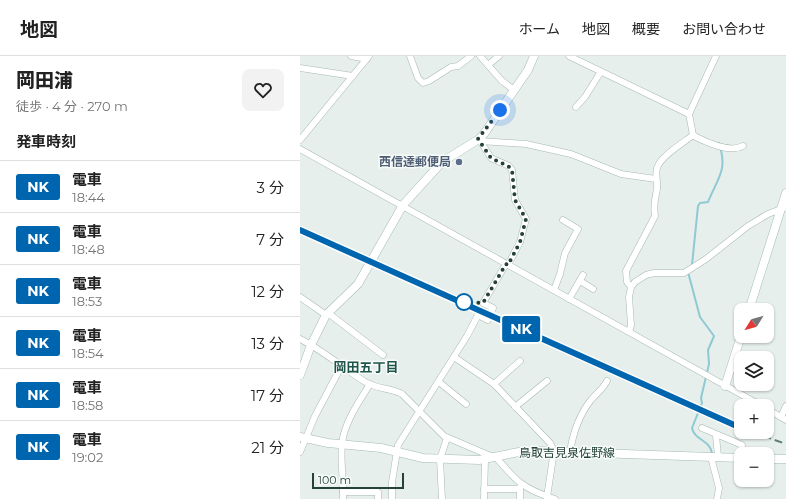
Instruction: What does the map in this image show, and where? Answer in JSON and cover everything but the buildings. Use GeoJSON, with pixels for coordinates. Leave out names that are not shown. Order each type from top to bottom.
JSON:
{"type":"FeatureCollection","features":[{"type":"Feature","properties":{"kind":"main road"},"geometry":{"type":"LineString","coordinates":[[300,375],[311,345],[327,314],[358,284],[403,205],[442,162],[479,140],[528,70],[534,56]]}},
{"type":"Feature","properties":{"kind":"main road"},"geometry":{"type":"LineString","coordinates":[[751,303],[783,209],[786,193]]}},
{"type":"Feature","properties":{"kind":"main road"},"geometry":{"type":"LineString","coordinates":[[726,386],[739,343]]}},
{"type":"Feature","properties":{"kind":"main road","name":"鳥取吉見泉佐野線"},"geometry":{"type":"LineString","coordinates":[[302,438],[363,446],[423,458],[440,459],[480,460],[519,452],[554,451],[734,458]]}},
{"type":"Feature","properties":{"kind":"main road"},"geometry":{"type":"LineString","coordinates":[[774,459],[786,459]]}},
{"type":"Feature","properties":{"kind":"street"},"geometry":{"type":"LineString","coordinates":[[351,56],[368,57]]}},
{"type":"Feature","properties":{"kind":"street"},"geometry":{"type":"LineString","coordinates":[[410,56],[418,78],[423,83],[429,81],[451,66],[458,66],[471,56]]}},
{"type":"Feature","properties":{"kind":"street"},"geometry":{"type":"LineString","coordinates":[[480,56],[502,81],[514,90]]}},
{"type":"Feature","properties":{"kind":"street"},"geometry":{"type":"LineString","coordinates":[[488,65],[499,56]]}},
{"type":"Feature","properties":{"kind":"street"},"geometry":{"type":"LineString","coordinates":[[569,56],[600,73],[621,80],[689,114]]}},
{"type":"Feature","properties":{"kind":"street"},"geometry":{"type":"LineString","coordinates":[[716,56],[689,114],[693,134],[704,142],[725,147],[739,148],[743,146]]}},
{"type":"Feature","properties":{"kind":"street"},"geometry":{"type":"LineString","coordinates":[[300,140],[368,57]]}},
{"type":"Feature","properties":{"kind":"street"},"geometry":{"type":"LineString","coordinates":[[300,68],[353,76]]}},
{"type":"Feature","properties":{"kind":"street"},"geometry":{"type":"LineString","coordinates":[[576,107],[585,97],[600,73]]}},
{"type":"Feature","properties":{"kind":"street"},"geometry":{"type":"LineString","coordinates":[[631,287],[627,282],[626,271],[655,216],[653,203],[657,188],[656,179],[660,161],[693,134]]}},
{"type":"Feature","properties":{"kind":"street"},"geometry":{"type":"LineString","coordinates":[[479,140],[526,144],[570,154],[621,174],[656,179]]}},
{"type":"Feature","properties":{"kind":"street"},"geometry":{"type":"LineString","coordinates":[[392,499],[396,452],[398,445],[454,357],[478,315],[488,320],[493,308],[483,303],[520,242],[526,219],[515,200],[512,170],[508,166],[491,158],[479,140]]}},
{"type":"Feature","properties":{"kind":"street"},"geometry":{"type":"LineString","coordinates":[[300,149],[749,399]]}},
{"type":"Feature","properties":{"kind":"street"},"geometry":{"type":"LineString","coordinates":[[629,332],[631,325],[629,297],[631,287],[635,282],[646,275],[654,273],[684,273],[706,259],[748,226],[768,214],[783,209]]}},
{"type":"Feature","properties":{"kind":"street"},"geometry":{"type":"LineString","coordinates":[[554,290],[565,253],[578,229],[563,220]]}},
{"type":"Feature","properties":{"kind":"street"},"geometry":{"type":"LineString","coordinates":[[569,299],[583,275]]}},
{"type":"Feature","properties":{"kind":"street"},"geometry":{"type":"LineString","coordinates":[[580,281],[593,289]]}},
{"type":"Feature","properties":{"kind":"street"},"geometry":{"type":"LineString","coordinates":[[301,300],[327,314],[383,355]]}},
{"type":"Feature","properties":{"kind":"street"},"geometry":{"type":"LineString","coordinates":[[300,339],[370,384],[378,388],[396,391],[447,438],[491,457],[520,487],[520,499]]}},
{"type":"Feature","properties":{"kind":"street"},"geometry":{"type":"LineString","coordinates":[[454,357],[494,384],[546,439],[554,451],[546,497]]}},
{"type":"Feature","properties":{"kind":"street"},"geometry":{"type":"LineString","coordinates":[[494,384],[520,361]]}},
{"type":"Feature","properties":{"kind":"street"},"geometry":{"type":"LineString","coordinates":[[300,452],[302,438],[342,365]]}},
{"type":"Feature","properties":{"kind":"street"},"geometry":{"type":"LineString","coordinates":[[515,407],[547,381]]}},
{"type":"Feature","properties":{"kind":"street"},"geometry":{"type":"LineString","coordinates":[[570,452],[576,426],[582,412],[596,394],[603,389],[607,381]]}},
{"type":"Feature","properties":{"kind":"street"},"geometry":{"type":"LineString","coordinates":[[438,382],[466,404]]}},
{"type":"Feature","properties":{"kind":"street"},"geometry":{"type":"LineString","coordinates":[[343,499],[342,444],[348,423],[370,384]]}},
{"type":"Feature","properties":{"kind":"street"},"geometry":{"type":"LineString","coordinates":[[774,413],[783,418],[786,406]]}},
{"type":"Feature","properties":{"kind":"street"},"geometry":{"type":"LineString","coordinates":[[702,428],[742,447]]}},
{"type":"Feature","properties":{"kind":"street"},"geometry":{"type":"LineString","coordinates":[[716,435],[715,457],[719,488],[717,499]]}},
{"type":"Feature","properties":{"kind":"street"},"geometry":{"type":"LineString","coordinates":[[442,499],[440,459],[447,438]]}},
{"type":"Feature","properties":{"kind":"street"},"geometry":{"type":"LineString","coordinates":[[484,499],[484,489],[491,457]]}},
{"type":"Feature","properties":{"kind":"street"},"geometry":{"type":"LineString","coordinates":[[484,489],[520,487],[546,497],[556,499]]}},
{"type":"Feature","properties":{"kind":"street"},"geometry":{"type":"LineString","coordinates":[[343,492],[378,492],[378,499]]}},
{"type":"Feature","properties":{"kind":"waterway"},"geometry":{"type":"LineString","coordinates":[[692,265],[698,206],[700,203],[708,202],[721,174],[722,153],[719,143]]}},
{"type":"Feature","properties":{"kind":"waterway"},"geometry":{"type":"LineString","coordinates":[[688,272],[700,317],[714,336],[708,350],[709,364],[701,398],[702,403],[692,428],[693,432],[709,446],[712,454]]}},
{"type":"Feature","properties":{"kind":"railway"},"geometry":{"type":"LineString","coordinates":[[300,230],[734,425]]}},
{"type":"Feature","properties":{"kind":"railway"},"geometry":{"type":"LineString","coordinates":[[772,439],[786,444]]}},
{"type":"Feature","properties":{"kind":"train","name":"NK"},"geometry":{"type":"LineString","coordinates":[[300,230],[734,425]]}},
{"type":"Feature","properties":{"kind":"place","name":"西信達郵便局"},"geometry":{"type":"Point","coordinates":[459,162]}},
{"type":"Feature","properties":{"kind":"district","name":"岡田五丁目"},"geometry":{"type":"Point","coordinates":[366,367]}},
{"type":"Feature","properties":{"kind":"route"},"geometry":{"type":"LineString","coordinates":[[464,302],[483,303],[492,284],[506,264],[508,265],[520,242],[525,226],[526,219],[515,200],[514,175],[512,170],[508,166],[491,158],[478,139],[484,134],[500,110]]}}]}
